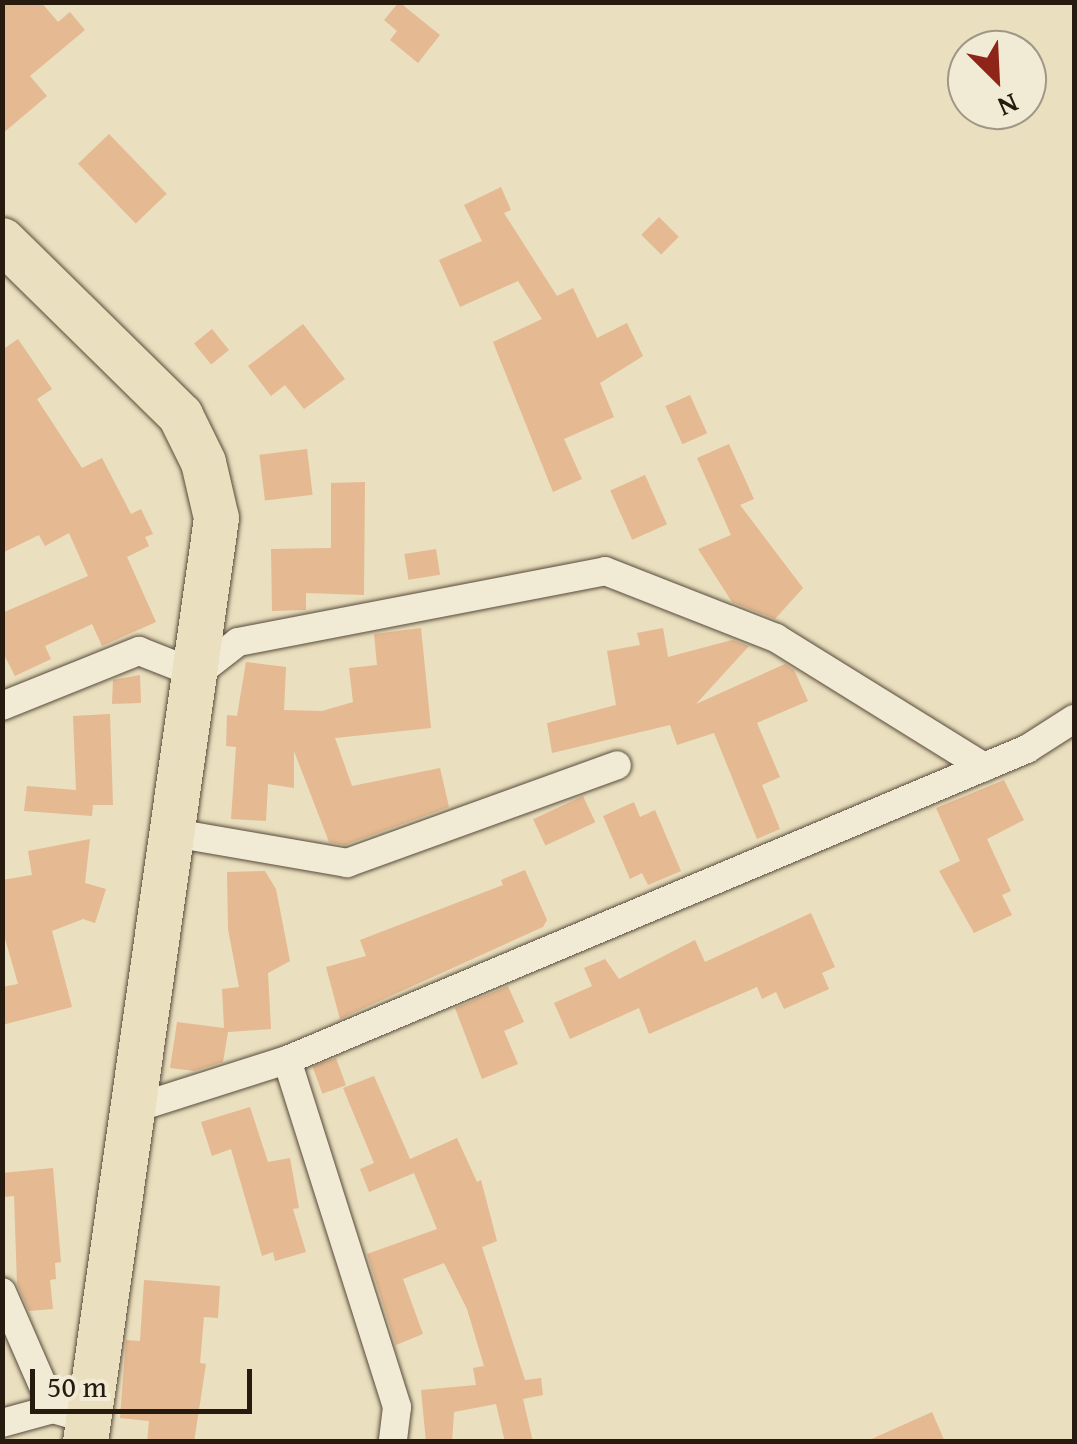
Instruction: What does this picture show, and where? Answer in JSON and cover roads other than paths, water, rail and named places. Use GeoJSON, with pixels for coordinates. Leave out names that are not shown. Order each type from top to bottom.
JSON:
{"type":"FeatureCollection","features":[{"type":"Feature","properties":{"kind":"main road"},"geometry":{"type":"LineString","coordinates":[[2,240],[180,415],[202,462],[216,518],[133,1109],[75,1423]]}},
{"type":"Feature","properties":{"kind":"street"},"geometry":{"type":"LineString","coordinates":[[2,706],[139,651],[196,674],[238,642],[605,570],[776,638],[984,768]]}},
{"type":"Feature","properties":{"kind":"street"},"geometry":{"type":"LineString","coordinates":[[133,1109],[287,1060],[984,768],[1074,719]]}},
{"type":"Feature","properties":{"kind":"street"},"geometry":{"type":"LineString","coordinates":[[174,832],[347,863],[616,766]]}},
{"type":"Feature","properties":{"kind":"street"},"geometry":{"type":"LineString","coordinates":[[287,1060],[396,1407],[393,1442]]}},
{"type":"Feature","properties":{"kind":"street"},"geometry":{"type":"LineString","coordinates":[[2,1292],[75,1423],[2,1423]]}}]}
